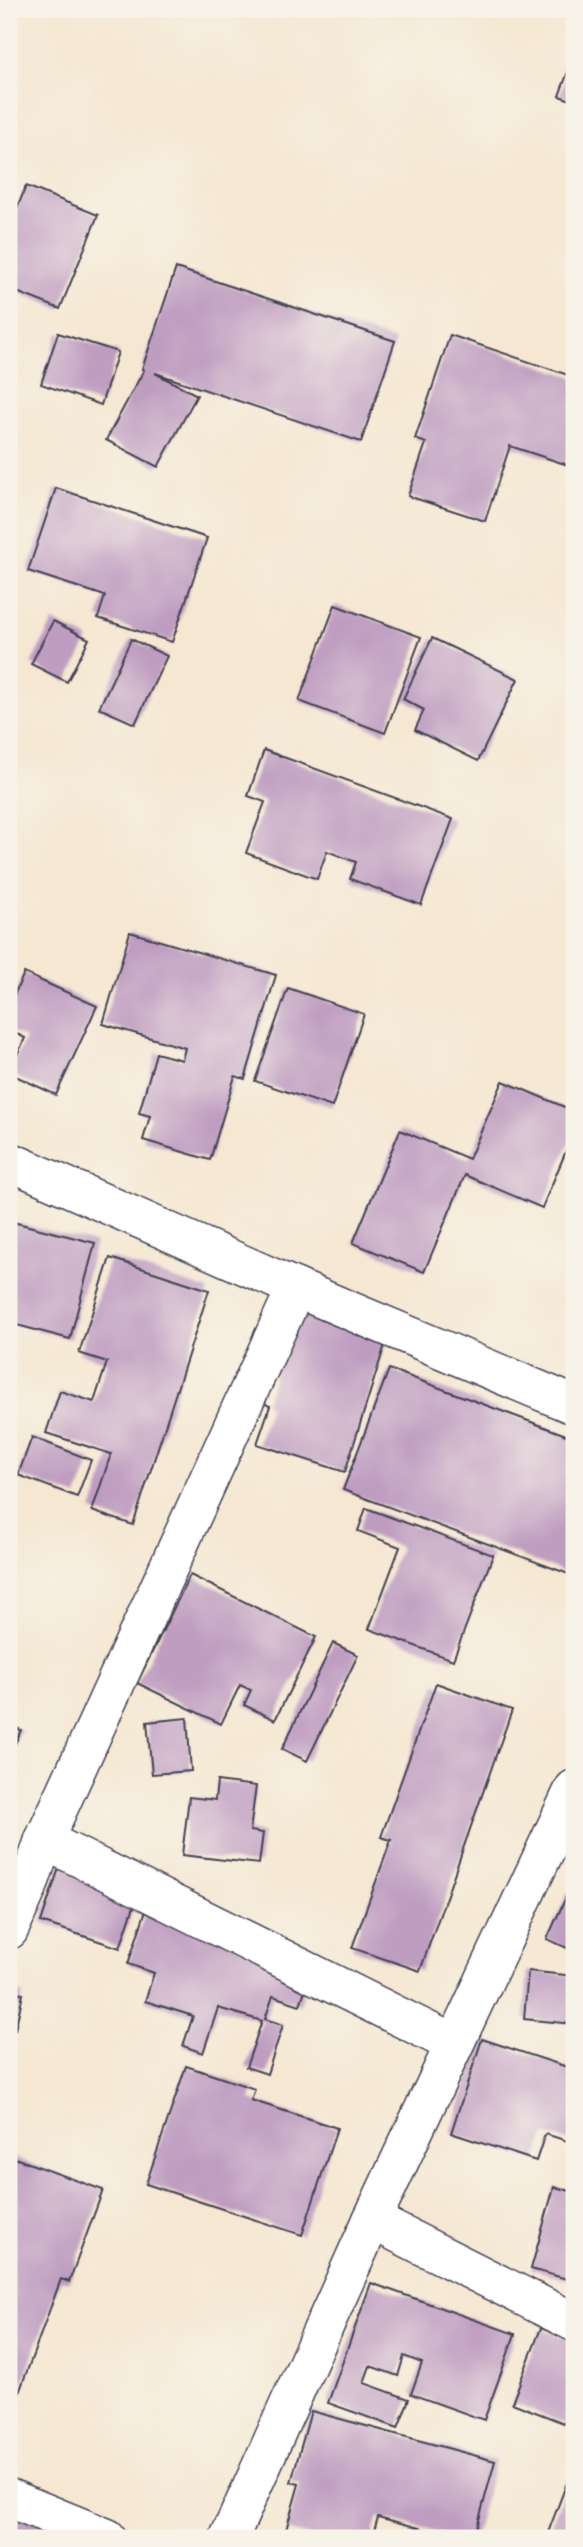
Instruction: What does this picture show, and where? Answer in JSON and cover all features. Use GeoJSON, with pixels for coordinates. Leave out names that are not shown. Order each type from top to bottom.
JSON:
{"type":"FeatureCollection","features":[{"type":"Feature","properties":{"kind":"street"},"geometry":{"type":"LineString","coordinates":[[9,1161],[296,1288],[574,1405]]}},
{"type":"Feature","properties":{"kind":"street"},"geometry":{"type":"LineString","coordinates":[[9,1930],[18,1883],[44,1840],[296,1288]]}},
{"type":"Feature","properties":{"kind":"street"},"geometry":{"type":"LineString","coordinates":[[229,2538],[454,2044],[563,1844],[574,1789]]}},
{"type":"Feature","properties":{"kind":"street"},"geometry":{"type":"LineString","coordinates":[[44,1840],[454,2044]]}},
{"type":"Feature","properties":{"kind":"street"},"geometry":{"type":"LineString","coordinates":[[372,2220],[574,2322]]}},
{"type":"Feature","properties":{"kind":"street"},"geometry":{"type":"LineString","coordinates":[[9,2498],[107,2538]]}},
{"type":"Feature","properties":{"kind":"building"},"geometry":{"type":"Polygon","coordinates":[[[574,56],[574,101],[559,96],[574,56]]]}},
{"type":"Feature","properties":{"kind":"building"},"geometry":{"type":"Polygon","coordinates":[[[26,186],[98,215],[60,309],[9,289],[9,229],[26,186]]]}},
{"type":"Feature","properties":{"kind":"building"},"geometry":{"type":"Polygon","coordinates":[[[176,268],[395,341],[361,442],[155,373],[197,395],[158,467],[106,440],[144,370],[142,369],[176,268]]]}},
{"type":"Feature","properties":{"kind":"building"},"geometry":{"type":"Polygon","coordinates":[[[58,333],[118,352],[101,405],[41,384],[58,333]]]}},
{"type":"Feature","properties":{"kind":"building"},"geometry":{"type":"Polygon","coordinates":[[[450,335],[574,377],[574,467],[510,446],[485,521],[408,496],[426,443],[415,439],[450,335]]]}},
{"type":"Feature","properties":{"kind":"building"},"geometry":{"type":"Polygon","coordinates":[[[56,488],[207,538],[172,642],[98,618],[105,596],[28,571],[56,488]]]}},
{"type":"Feature","properties":{"kind":"building"},"geometry":{"type":"Polygon","coordinates":[[[335,605],[421,637],[385,733],[299,701],[335,605]]]}},
{"type":"Feature","properties":{"kind":"building"},"geometry":{"type":"Polygon","coordinates":[[[53,621],[89,639],[67,682],[31,664],[53,621]]]}},
{"type":"Feature","properties":{"kind":"building"},"geometry":{"type":"Polygon","coordinates":[[[432,638],[518,679],[478,761],[415,730],[424,710],[403,699],[432,638]]]}},
{"type":"Feature","properties":{"kind":"building"},"geometry":{"type":"Polygon","coordinates":[[[131,639],[167,656],[135,724],[99,708],[131,639]]]}},
{"type":"Feature","properties":{"kind":"building"},"geometry":{"type":"Polygon","coordinates":[[[264,750],[453,819],[421,905],[350,879],[356,862],[327,851],[317,879],[246,853],[265,802],[248,796],[264,750]]]}},
{"type":"Feature","properties":{"kind":"building"},"geometry":{"type":"Polygon","coordinates":[[[130,932],[276,975],[245,1079],[235,1076],[210,1160],[143,1140],[150,1116],[139,1113],[156,1053],[182,1060],[185,1048],[103,1024],[130,932]]]}},
{"type":"Feature","properties":{"kind":"building"},"geometry":{"type":"Polygon","coordinates":[[[24,973],[97,1006],[56,1095],[9,1073],[25,1038],[9,1030],[9,1006],[24,973]]]}},
{"type":"Feature","properties":{"kind":"building"},"geometry":{"type":"Polygon","coordinates":[[[288,988],[364,1014],[332,1107],[255,1081],[288,988]]]}},
{"type":"Feature","properties":{"kind":"building"},"geometry":{"type":"Polygon","coordinates":[[[503,1081],[574,1111],[574,1132],[542,1208],[465,1175],[424,1272],[353,1243],[400,1130],[469,1159],[503,1081]]]}},
{"type":"Feature","properties":{"kind":"building"},"geometry":{"type":"Polygon","coordinates":[[[9,1221],[95,1243],[70,1339],[9,1323],[9,1221]]]}},
{"type":"Feature","properties":{"kind":"building"},"geometry":{"type":"Polygon","coordinates":[[[110,1258],[209,1290],[133,1525],[92,1511],[111,1454],[46,1433],[60,1391],[94,1402],[107,1362],[79,1353],[110,1258]]]}},
{"type":"Feature","properties":{"kind":"building"},"geometry":{"type":"Polygon","coordinates":[[[296,1307],[388,1335],[345,1472],[257,1444],[270,1406],[265,1404],[296,1307]]]}},
{"type":"Feature","properties":{"kind":"building"},"geometry":{"type":"Polygon","coordinates":[[[389,1369],[574,1438],[574,1576],[343,1490],[389,1369]]]}},
{"type":"Feature","properties":{"kind":"building"},"geometry":{"type":"Polygon","coordinates":[[[32,1437],[91,1460],[77,1497],[18,1475],[32,1437]]]}},
{"type":"Feature","properties":{"kind":"building"},"geometry":{"type":"Polygon","coordinates":[[[366,1508],[493,1555],[453,1660],[369,1629],[400,1547],[358,1531],[366,1508]]]}},
{"type":"Feature","properties":{"kind":"building"},"geometry":{"type":"Polygon","coordinates":[[[190,1575],[316,1637],[275,1720],[244,1705],[251,1690],[240,1685],[221,1724],[137,1683],[190,1575]]]}},
{"type":"Feature","properties":{"kind":"building"},"geometry":{"type":"Polygon","coordinates":[[[333,1643],[358,1655],[307,1761],[282,1749],[333,1643]]]}},
{"type":"Feature","properties":{"kind":"building"},"geometry":{"type":"Polygon","coordinates":[[[436,1683],[512,1710],[420,1971],[352,1948],[391,1840],[381,1837],[436,1683]]]}},
{"type":"Feature","properties":{"kind":"building"},"geometry":{"type":"Polygon","coordinates":[[[187,1718],[191,1771],[152,1774],[147,1722],[187,1718]]]}},
{"type":"Feature","properties":{"kind":"building"},"geometry":{"type":"Polygon","coordinates":[[[9,1725],[21,1730],[9,1758],[9,1725]]]}},
{"type":"Feature","properties":{"kind":"building"},"geometry":{"type":"Polygon","coordinates":[[[217,1781],[256,1786],[250,1831],[263,1833],[259,1864],[182,1855],[189,1797],[215,1800],[217,1781]]]}},
{"type":"Feature","properties":{"kind":"building"},"geometry":{"type":"Polygon","coordinates":[[[61,1862],[140,1888],[120,1948],[41,1922],[61,1862]]]}},
{"type":"Feature","properties":{"kind":"building"},"geometry":{"type":"Polygon","coordinates":[[[571,1886],[574,1888],[574,1951],[547,1939],[571,1886]]]}},
{"type":"Feature","properties":{"kind":"building"},"geometry":{"type":"Polygon","coordinates":[[[151,1895],[316,1956],[300,2005],[273,1996],[265,2019],[283,2025],[267,2074],[246,2067],[262,2021],[218,2008],[203,2053],[183,2046],[193,2016],[145,2001],[154,1973],[128,1964],[151,1895]]]}},
{"type":"Feature","properties":{"kind":"building"},"geometry":{"type":"Polygon","coordinates":[[[528,1971],[574,1976],[573,2024],[524,2019],[528,1971]]]}},
{"type":"Feature","properties":{"kind":"building"},"geometry":{"type":"Polygon","coordinates":[[[9,1991],[23,1994],[15,2030],[9,2028],[9,1991]]]}},
{"type":"Feature","properties":{"kind":"building"},"geometry":{"type":"Polygon","coordinates":[[[482,2039],[567,2067],[574,2047],[574,2143],[545,2134],[536,2161],[451,2133],[482,2039]]]}},
{"type":"Feature","properties":{"kind":"building"},"geometry":{"type":"Polygon","coordinates":[[[186,2066],[255,2089],[251,2100],[337,2128],[302,2235],[146,2184],[186,2066]]]}},
{"type":"Feature","properties":{"kind":"building"},"geometry":{"type":"Polygon","coordinates":[[[9,2156],[103,2190],[69,2282],[61,2279],[9,2420],[9,2156]]]}},
{"type":"Feature","properties":{"kind":"building"},"geometry":{"type":"Polygon","coordinates":[[[554,2187],[574,2192],[574,2281],[531,2269],[554,2187]]]}},
{"type":"Feature","properties":{"kind":"building"},"geometry":{"type":"Polygon","coordinates":[[[371,2283],[515,2334],[484,2420],[411,2394],[422,2363],[404,2356],[398,2376],[370,2366],[364,2383],[409,2399],[398,2428],[328,2403],[371,2283]]]}},
{"type":"Feature","properties":{"kind":"building"},"geometry":{"type":"Polygon","coordinates":[[[541,2328],[574,2341],[574,2427],[512,2403],[541,2328]]]}},
{"type":"Feature","properties":{"kind":"building"},"geometry":{"type":"Polygon","coordinates":[[[311,2411],[495,2461],[474,2538],[457,2538],[378,2517],[372,2538],[316,2538],[286,2530],[299,2484],[291,2482],[311,2411]]]}},
{"type":"Feature","properties":{"kind":"building"},"geometry":{"type":"Polygon","coordinates":[[[574,2464],[574,2538],[546,2538],[574,2464]]]}},
{"type":"Feature","properties":{"kind":"building"},"geometry":{"type":"Polygon","coordinates":[[[9,2496],[118,2538],[9,2538],[9,2496]]]}}]}
